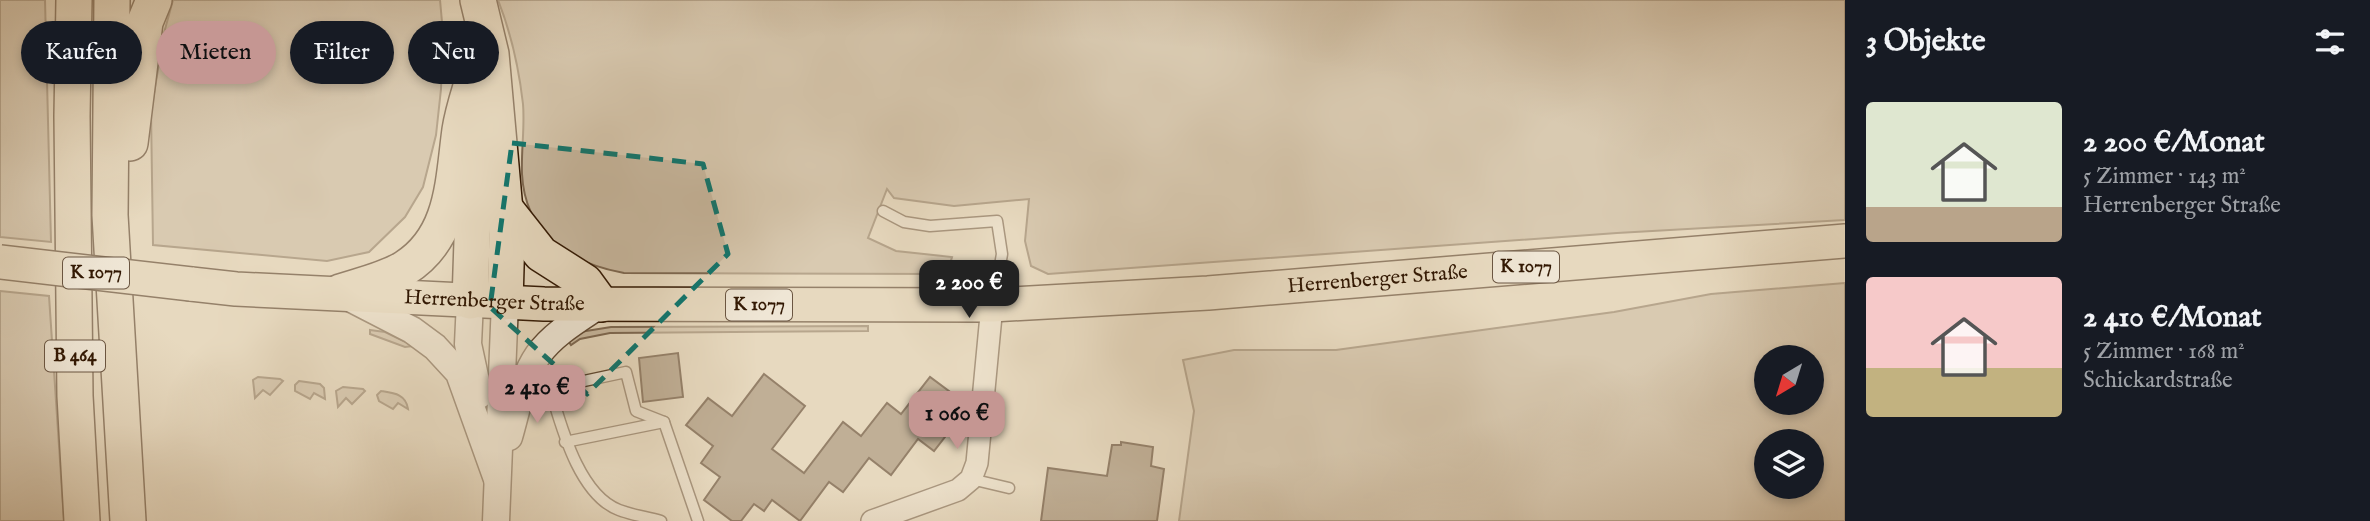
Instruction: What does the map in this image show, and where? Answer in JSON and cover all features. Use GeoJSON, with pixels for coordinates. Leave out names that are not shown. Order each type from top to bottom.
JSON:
{"type":"FeatureCollection","features":[{"type":"Feature","properties":{"kind":"highway"},"geometry":{"type":"LineString","coordinates":[[54,0],[56,159],[73,191]]}},
{"type":"Feature","properties":{"kind":"highway","name":"B 464"},"geometry":{"type":"LineString","coordinates":[[74,0],[75,397],[82,521]]}},
{"type":"Feature","properties":{"kind":"highway","name":"B 464"},"geometry":{"type":"LineString","coordinates":[[112,0],[110,215],[128,521]]}},
{"type":"Feature","properties":{"kind":"highway"},"geometry":{"type":"LineString","coordinates":[[463,0],[468,21]]}},
{"type":"Feature","properties":{"kind":"highway"},"geometry":{"type":"LineString","coordinates":[[478,0],[491,54],[505,207],[505,302]]}},
{"type":"Feature","properties":{"kind":"highway","name":"B 464"},"geometry":{"type":"LineString","coordinates":[[117,307],[125,187],[149,11]]}},
{"type":"Feature","properties":{"kind":"highway"},"geometry":{"type":"LineString","coordinates":[[340,292],[406,268],[424,253],[438,236],[450,203],[461,127],[472,84]]}},
{"type":"Feature","properties":{"kind":"highway"},"geometry":{"type":"LineString","coordinates":[[470,301],[475,84]]}},
{"type":"Feature","properties":{"kind":"highway"},"geometry":{"type":"LineString","coordinates":[[505,207],[541,254],[585,282],[601,304]]}},
{"type":"Feature","properties":{"kind":"main road","name":"Herrenberger Straße"},"geometry":{"type":"LineString","coordinates":[[0,262],[236,289],[340,292],[470,301],[992,305],[1208,293],[1845,241]]}},
{"type":"Feature","properties":{"kind":"street"},"geometry":{"type":"LineString","coordinates":[[340,292],[412,330],[435,347],[459,373],[497,479]]}},
{"type":"Feature","properties":{"kind":"street"},"geometry":{"type":"LineString","coordinates":[[470,301],[468,344],[497,479]]}},
{"type":"Feature","properties":{"kind":"street"},"geometry":{"type":"LineString","coordinates":[[496,521],[505,302]]}},
{"type":"Feature","properties":{"kind":"street"},"geometry":{"type":"LineString","coordinates":[[497,479],[533,362],[565,329],[601,304]]}},
{"type":"Feature","properties":{"kind":"street"},"geometry":{"type":"LineString","coordinates":[[872,521],[947,495],[971,479],[977,463],[992,305]]}},
{"type":"Feature","properties":{"kind":"lane"},"geometry":{"type":"LineString","coordinates":[[883,211],[904,222],[930,226],[997,220],[1002,254],[992,305]]}},
{"type":"Feature","properties":{"kind":"lane"},"geometry":{"type":"LineString","coordinates":[[661,521],[618,510],[596,496],[565,442],[554,402],[570,384],[626,372],[636,411],[664,422],[698,521]]}},
{"type":"Feature","properties":{"kind":"lane"},"geometry":{"type":"LineString","coordinates":[[565,442],[664,422]]}},
{"type":"Feature","properties":{"kind":"lane"},"geometry":{"type":"LineString","coordinates":[[971,479],[1009,488]]}},
{"type":"Feature","properties":{"kind":"highlighted area"},"geometry":{"type":"Polygon","coordinates":[[[512,143],[703,164],[728,254],[587,394],[490,307],[512,143]]]}},
{"type":"Feature","properties":{"kind":"shaded area"},"geometry":{"type":"Polygon","coordinates":[[[0,0],[45,0],[46,21],[21,21],[21,84],[47,84],[51,242],[0,237],[0,0]]]}},
{"type":"Feature","properties":{"kind":"shaded area"},"geometry":{"type":"Polygon","coordinates":[[[173,0],[440,0],[442,21],[408,21],[408,84],[441,84],[436,135],[423,187],[405,217],[369,252],[327,261],[153,245],[151,112],[156,82],[156,84],[276,84],[276,21],[167,21],[173,0]]]}},
{"type":"Feature","properties":{"kind":"shaded area"},"geometry":{"type":"Polygon","coordinates":[[[498,0],[1845,0],[1845,220],[1617,233],[1048,274],[1031,266],[1025,241],[1029,199],[954,206],[894,198],[887,189],[868,238],[896,251],[952,257],[947,274],[624,273],[585,262],[568,253],[541,229],[531,213],[522,174],[523,113],[517,64],[498,0]]]}},
{"type":"Feature","properties":{"kind":"shaded area"},"geometry":{"type":"Polygon","coordinates":[[[1845,283],[1845,521],[1179,521],[1194,411],[1183,360],[1234,350],[1336,350],[1614,312],[1711,294],[1845,283]]]}},
{"type":"Feature","properties":{"kind":"shaded area"},"geometry":{"type":"Polygon","coordinates":[[[0,291],[49,296],[64,521],[0,521],[0,291]]]}},
{"type":"Feature","properties":{"kind":"shaded area"},"geometry":{"type":"Polygon","coordinates":[[[868,326],[868,331],[610,333],[580,339],[571,345],[567,339],[580,332],[611,327],[868,326]]]}},
{"type":"Feature","properties":{"kind":"shaded area"},"geometry":{"type":"Polygon","coordinates":[[[370,330],[385,332],[414,346],[405,347],[370,334],[370,330]]]}},
{"type":"Feature","properties":{"kind":"shaded area"},"geometry":{"type":"Polygon","coordinates":[[[258,377],[283,381],[270,395],[263,390],[255,398],[253,380],[258,377]]]}},
{"type":"Feature","properties":{"kind":"shaded area"},"geometry":{"type":"Polygon","coordinates":[[[299,381],[320,384],[324,388],[325,399],[314,393],[310,399],[295,391],[295,385],[299,381]]]}},
{"type":"Feature","properties":{"kind":"shaded area"},"geometry":{"type":"Polygon","coordinates":[[[343,387],[365,391],[352,404],[346,398],[338,407],[336,391],[343,387]]]}},
{"type":"Feature","properties":{"kind":"shaded area"},"geometry":{"type":"Polygon","coordinates":[[[381,391],[402,397],[408,409],[398,403],[393,409],[379,401],[377,395],[381,391]]]}},
{"type":"Feature","properties":{"kind":"building"},"geometry":{"type":"Polygon","coordinates":[[[678,353],[683,397],[643,402],[639,358],[678,353]]]}},
{"type":"Feature","properties":{"kind":"building"},"geometry":{"type":"Polygon","coordinates":[[[764,374],[805,406],[772,449],[804,473],[843,422],[861,436],[887,403],[901,414],[930,377],[969,406],[934,451],[918,439],[891,475],[869,458],[843,492],[829,482],[800,521],[772,500],[764,511],[754,504],[741,521],[732,521],[704,500],[720,477],[701,463],[713,446],[686,425],[708,398],[732,416],[764,374]]]}},
{"type":"Feature","properties":{"kind":"building"},"geometry":{"type":"Polygon","coordinates":[[[1121,442],[1153,447],[1151,466],[1164,469],[1157,521],[1041,521],[1048,468],[1107,476],[1112,445],[1121,445],[1121,442]]]}}]}
